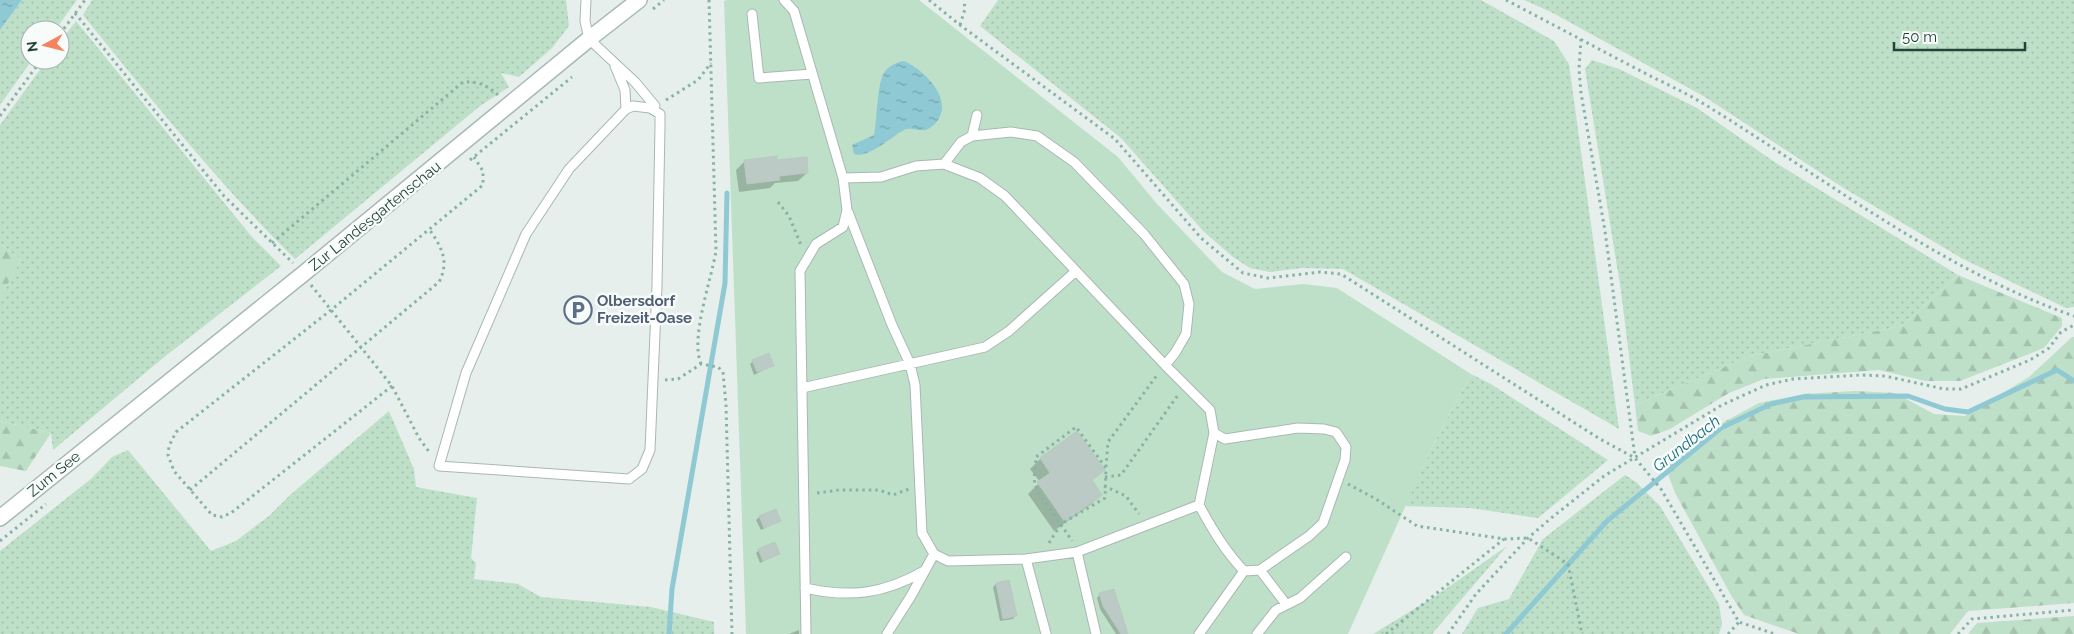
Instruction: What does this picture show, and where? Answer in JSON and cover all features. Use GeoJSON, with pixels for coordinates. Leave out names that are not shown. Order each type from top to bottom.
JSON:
{"type":"FeatureCollection","features":[{"type":"Feature","properties":{"kind":"street","name":"Zur Landesgartenschau"},"geometry":{"type":"LineString","coordinates":[[109,430],[510,106],[589,39],[640,0]]}},
{"type":"Feature","properties":{"kind":"street","name":"Zum See"},"geometry":{"type":"LineString","coordinates":[[0,518],[109,430]]}},
{"type":"Feature","properties":{"kind":"lane"},"geometry":{"type":"LineString","coordinates":[[586,0],[585,21],[589,39],[635,82],[655,106]]}},
{"type":"Feature","properties":{"kind":"lane"},"geometry":{"type":"LineString","coordinates":[[784,0],[794,11],[842,178],[847,210],[892,325],[910,364],[915,385],[922,533],[934,554],[948,561],[1026,559],[1077,552],[1199,505]]}},
{"type":"Feature","properties":{"kind":"lane"},"geometry":{"type":"LineString","coordinates":[[752,14],[759,78],[812,74]]}},
{"type":"Feature","properties":{"kind":"lane"},"geometry":{"type":"LineString","coordinates":[[613,62],[624,90],[626,109]]}},
{"type":"Feature","properties":{"kind":"lane"},"geometry":{"type":"LineString","coordinates":[[643,106],[660,114],[657,286],[653,381],[650,450],[642,469],[629,479],[439,466],[466,374],[526,234],[569,169],[626,109],[643,106]]}},
{"type":"Feature","properties":{"kind":"lane"},"geometry":{"type":"LineString","coordinates":[[972,136],[977,115]]}},
{"type":"Feature","properties":{"kind":"lane"},"geometry":{"type":"LineString","coordinates":[[944,164],[961,142],[972,136],[1011,132],[1037,136],[1074,162],[1144,234],[1184,284],[1189,304],[1186,334],[1176,353],[1165,365]]}},
{"type":"Feature","properties":{"kind":"lane"},"geometry":{"type":"LineString","coordinates":[[842,178],[881,177],[916,166],[944,164],[980,178],[1005,196],[1210,410],[1214,433],[1199,505],[1216,536],[1244,571]]}},
{"type":"Feature","properties":{"kind":"lane"},"geometry":{"type":"LineString","coordinates":[[808,633],[805,588],[800,271],[816,244],[843,227],[847,210]]}},
{"type":"Feature","properties":{"kind":"lane"},"geometry":{"type":"LineString","coordinates":[[802,388],[985,347],[1009,331],[1076,271]]}},
{"type":"Feature","properties":{"kind":"lane"},"geometry":{"type":"LineString","coordinates":[[1214,433],[1225,439],[1298,428],[1324,429],[1336,432],[1346,447],[1345,460],[1323,523],[1309,536],[1260,570],[1244,571]]}},
{"type":"Feature","properties":{"kind":"lane"},"geometry":{"type":"LineString","coordinates":[[1077,552],[1096,634]]}},
{"type":"Feature","properties":{"kind":"lane"},"geometry":{"type":"LineString","coordinates":[[886,634],[934,554]]}},
{"type":"Feature","properties":{"kind":"lane"},"geometry":{"type":"LineString","coordinates":[[1257,634],[1276,610],[1300,598],[1316,586],[1346,557]]}},
{"type":"Feature","properties":{"kind":"lane"},"geometry":{"type":"LineString","coordinates":[[1026,559],[1046,634]]}},
{"type":"Feature","properties":{"kind":"lane"},"geometry":{"type":"LineString","coordinates":[[1260,570],[1286,604]]}},
{"type":"Feature","properties":{"kind":"lane"},"geometry":{"type":"LineString","coordinates":[[1199,634],[1244,571]]}},
{"type":"Feature","properties":{"kind":"lane"},"geometry":{"type":"LineString","coordinates":[[805,588],[831,594],[869,592],[902,583],[924,572]]}},
{"type":"Feature","properties":{"kind":"path"},"geometry":{"type":"LineString","coordinates":[[70,20],[85,0]]}},
{"type":"Feature","properties":{"kind":"path"},"geometry":{"type":"LineString","coordinates":[[701,364],[697,356],[701,318],[712,276],[716,251],[709,0]]}},
{"type":"Feature","properties":{"kind":"path"},"geometry":{"type":"LineString","coordinates":[[929,0],[1115,139],[1200,238],[1243,273],[1268,278],[1320,272],[1341,274],[1600,440],[1635,458],[1661,489],[1740,622],[1775,634]]}},
{"type":"Feature","properties":{"kind":"path"},"geometry":{"type":"LineString","coordinates":[[960,25],[965,9],[964,0]]}},
{"type":"Feature","properties":{"kind":"path"},"geometry":{"type":"LineString","coordinates":[[1506,0],[1702,103],[1884,221],[1952,260],[2045,306],[2074,316]]}},
{"type":"Feature","properties":{"kind":"path"},"geometry":{"type":"LineString","coordinates":[[75,13],[224,196],[303,274],[361,346],[392,386],[419,438],[439,466]]}},
{"type":"Feature","properties":{"kind":"path"},"geometry":{"type":"LineString","coordinates":[[1581,40],[1578,69],[1581,93],[1605,231],[1635,458]]}},
{"type":"Feature","properties":{"kind":"path"},"geometry":{"type":"LineString","coordinates":[[655,106],[698,80],[711,63]]}},
{"type":"Feature","properties":{"kind":"path"},"geometry":{"type":"LineString","coordinates":[[0,116],[34,70]]}},
{"type":"Feature","properties":{"kind":"path"},"geometry":{"type":"LineString","coordinates":[[392,386],[232,513],[222,517],[212,514],[190,490],[174,470],[168,454],[168,446],[176,432],[331,310],[483,185],[483,170],[474,157],[573,76]]}},
{"type":"Feature","properties":{"kind":"path"},"geometry":{"type":"LineString","coordinates":[[272,243],[462,82],[474,81],[489,87],[510,106]]}},
{"type":"Feature","properties":{"kind":"path"},"geometry":{"type":"LineString","coordinates":[[778,202],[789,216],[797,239],[808,256]]}},
{"type":"Feature","properties":{"kind":"path"},"geometry":{"type":"LineString","coordinates":[[190,490],[439,282],[444,272],[443,256],[438,242],[429,228]]}},
{"type":"Feature","properties":{"kind":"path"},"geometry":{"type":"LineString","coordinates":[[1448,634],[1476,594],[1528,538],[1604,476],[1722,405],[1766,386],[1793,379],[1861,375],[1885,376],[1944,389],[1961,389],[2030,360],[2049,348],[2061,332],[2074,325]]}},
{"type":"Feature","properties":{"kind":"path"},"geometry":{"type":"LineString","coordinates":[[653,381],[678,379],[701,364],[718,367],[723,372],[726,405],[732,634]]}},
{"type":"Feature","properties":{"kind":"path"},"geometry":{"type":"LineString","coordinates":[[1061,524],[1104,498],[1108,442],[1165,365]]}},
{"type":"Feature","properties":{"kind":"path"},"geometry":{"type":"LineString","coordinates":[[1105,477],[1121,475],[1185,385]]}},
{"type":"Feature","properties":{"kind":"path"},"geometry":{"type":"LineString","coordinates":[[1077,552],[1035,485],[1036,456],[1076,427],[1106,468]]}},
{"type":"Feature","properties":{"kind":"path"},"geometry":{"type":"LineString","coordinates":[[1339,479],[1376,498],[1416,526],[1505,539],[1528,538],[1568,564],[1582,634]]}},
{"type":"Feature","properties":{"kind":"path"},"geometry":{"type":"LineString","coordinates":[[803,494],[839,490],[879,490],[893,494],[919,486]]}},
{"type":"Feature","properties":{"kind":"path"},"geometry":{"type":"LineString","coordinates":[[1104,486],[1126,496],[1148,525]]}},
{"type":"Feature","properties":{"kind":"path"},"geometry":{"type":"LineString","coordinates":[[1386,634],[1505,539]]}},
{"type":"Feature","properties":{"kind":"path"},"geometry":{"type":"LineString","coordinates":[[1958,634],[1972,619],[2074,610]]}},
{"type":"Feature","properties":{"kind":"path"},"geometry":{"type":"LineString","coordinates":[[1728,634],[1740,622]]}},
{"type":"Feature","properties":{"kind":"green space"},"geometry":{"type":"Polygon","coordinates":[[[22,0],[77,0],[62,20],[20,20],[20,70],[25,70],[0,105],[0,30],[22,0]]]}},
{"type":"Feature","properties":{"kind":"green space"},"geometry":{"type":"Polygon","coordinates":[[[92,0],[566,0],[569,26],[552,48],[519,77],[501,73],[509,87],[480,106],[295,259],[212,171],[83,15],[92,0]]]}},
{"type":"Feature","properties":{"kind":"green space"},"geometry":{"type":"Polygon","coordinates":[[[919,0],[1118,157],[1157,204],[1222,272],[1255,289],[1303,284],[1337,288],[1471,374],[1433,445],[1348,634],[746,634],[724,1],[919,0]]]}},
{"type":"Feature","properties":{"kind":"green space"},"geometry":{"type":"Polygon","coordinates":[[[998,0],[1481,0],[1554,41],[1569,64],[1619,429],[1343,269],[1302,268],[1270,272],[1250,268],[1233,257],[1204,232],[1121,138],[980,26],[998,0]]]}},
{"type":"Feature","properties":{"kind":"green space"},"geometry":{"type":"Polygon","coordinates":[[[1524,0],[2074,0],[2074,307],[2066,308],[1963,259],[1842,187],[1705,97],[1551,12],[1524,0]]]}},
{"type":"Feature","properties":{"kind":"green space"},"geometry":{"type":"Polygon","coordinates":[[[76,21],[252,237],[281,266],[163,358],[53,450],[51,433],[0,421],[0,298],[21,260],[0,244],[0,125],[40,70],[70,70],[70,29],[76,21]]]}},
{"type":"Feature","properties":{"kind":"green space"},"geometry":{"type":"Polygon","coordinates":[[[1592,60],[1619,69],[1697,108],[1776,163],[1958,275],[1902,326],[1750,356],[1635,405],[1621,291],[1585,69],[1592,60]]]}},
{"type":"Feature","properties":{"kind":"green space"},"geometry":{"type":"Polygon","coordinates":[[[0,244],[21,260],[0,298],[0,244]]]}},
{"type":"Feature","properties":{"kind":"green space"},"geometry":{"type":"Polygon","coordinates":[[[1958,275],[2062,318],[2062,326],[2044,348],[1960,381],[1925,381],[1879,370],[1764,379],[1729,393],[1670,429],[1651,436],[1638,431],[1635,405],[1750,356],[1902,326],[1958,275]]]}},
{"type":"Feature","properties":{"kind":"green space"},"geometry":{"type":"Polygon","coordinates":[[[2074,337],[2074,603],[1968,611],[1950,634],[1799,634],[1744,615],[1732,597],[1675,493],[1664,463],[1694,438],[1759,403],[1804,394],[1855,391],[1895,393],[1934,414],[1965,416],[2029,377],[2074,337]]]}},
{"type":"Feature","properties":{"kind":"green space"},"geometry":{"type":"Polygon","coordinates":[[[1471,374],[1491,384],[1608,460],[1538,518],[1470,508],[1405,506],[1433,445],[1471,374]]]}},
{"type":"Feature","properties":{"kind":"green space"},"geometry":{"type":"Polygon","coordinates":[[[389,411],[414,469],[416,487],[477,498],[471,558],[476,563],[474,579],[518,584],[541,597],[651,607],[714,622],[714,634],[0,634],[0,551],[92,478],[112,457],[128,450],[211,551],[236,541],[269,516],[290,495],[389,411]]]}},
{"type":"Feature","properties":{"kind":"green space"},"geometry":{"type":"Polygon","coordinates":[[[0,421],[51,433],[26,471],[0,466],[0,421]]]}},
{"type":"Feature","properties":{"kind":"green space"},"geometry":{"type":"Polygon","coordinates":[[[1625,475],[1636,482],[1660,506],[1719,604],[1722,624],[1719,634],[1462,634],[1478,608],[1509,599],[1543,539],[1625,475]]]}},
{"type":"Feature","properties":{"kind":"green space"},"geometry":{"type":"Polygon","coordinates":[[[1507,546],[1432,634],[1373,634],[1437,595],[1507,546]]]}},
{"type":"Feature","properties":{"kind":"green space"},"geometry":{"type":"Polygon","coordinates":[[[2074,616],[2074,634],[1968,634],[1977,623],[2074,616]]]}},
{"type":"Feature","properties":{"kind":"water"},"geometry":{"type":"Polygon","coordinates":[[[0,0],[22,0],[0,30],[0,0]]]}},
{"type":"Feature","properties":{"kind":"water"},"geometry":{"type":"Polygon","coordinates":[[[904,61],[922,73],[937,90],[942,110],[938,119],[927,130],[907,129],[873,150],[860,155],[854,154],[852,145],[874,135],[879,94],[884,73],[898,62],[904,61]]]}},
{"type":"Feature","properties":{"kind":"building"},"geometry":{"type":"Polygon","coordinates":[[[777,156],[777,160],[807,157],[808,173],[779,176],[780,180],[747,184],[744,160],[777,156]]]}},
{"type":"Feature","properties":{"kind":"building"},"geometry":{"type":"Polygon","coordinates":[[[769,353],[774,366],[757,372],[752,360],[769,353]]]}},
{"type":"Feature","properties":{"kind":"building"},"geometry":{"type":"Polygon","coordinates":[[[1077,431],[1105,470],[1092,480],[1102,495],[1065,522],[1037,482],[1050,473],[1040,458],[1077,431]]]}},
{"type":"Feature","properties":{"kind":"building"},"geometry":{"type":"Polygon","coordinates":[[[776,509],[781,521],[764,528],[759,516],[776,509]]]}},
{"type":"Feature","properties":{"kind":"building"},"geometry":{"type":"Polygon","coordinates":[[[775,542],[780,554],[763,561],[758,549],[775,542]]]}},
{"type":"Feature","properties":{"kind":"building"},"geometry":{"type":"Polygon","coordinates":[[[1009,580],[1017,616],[1003,619],[996,583],[1009,580]]]}},
{"type":"Feature","properties":{"kind":"building"},"geometry":{"type":"Polygon","coordinates":[[[1114,589],[1128,634],[1121,634],[1103,606],[1099,593],[1114,589]]]}},
{"type":"Feature","properties":{"kind":"waterway"},"geometry":{"type":"LineString","coordinates":[[669,634],[672,589],[725,283],[727,193]]}},
{"type":"Feature","properties":{"kind":"waterway","name":"Grundbach"},"geometry":{"type":"LineString","coordinates":[[1506,634],[1607,521],[1721,428],[1771,404],[1803,397],[1908,396],[1945,409],[1968,412],[2057,370],[2074,381]]}},
{"type":"Feature","properties":{"kind":"place","name":"Olbersdorf Freizeit-Oase"},"geometry":{"type":"Point","coordinates":[578,310]}}]}
